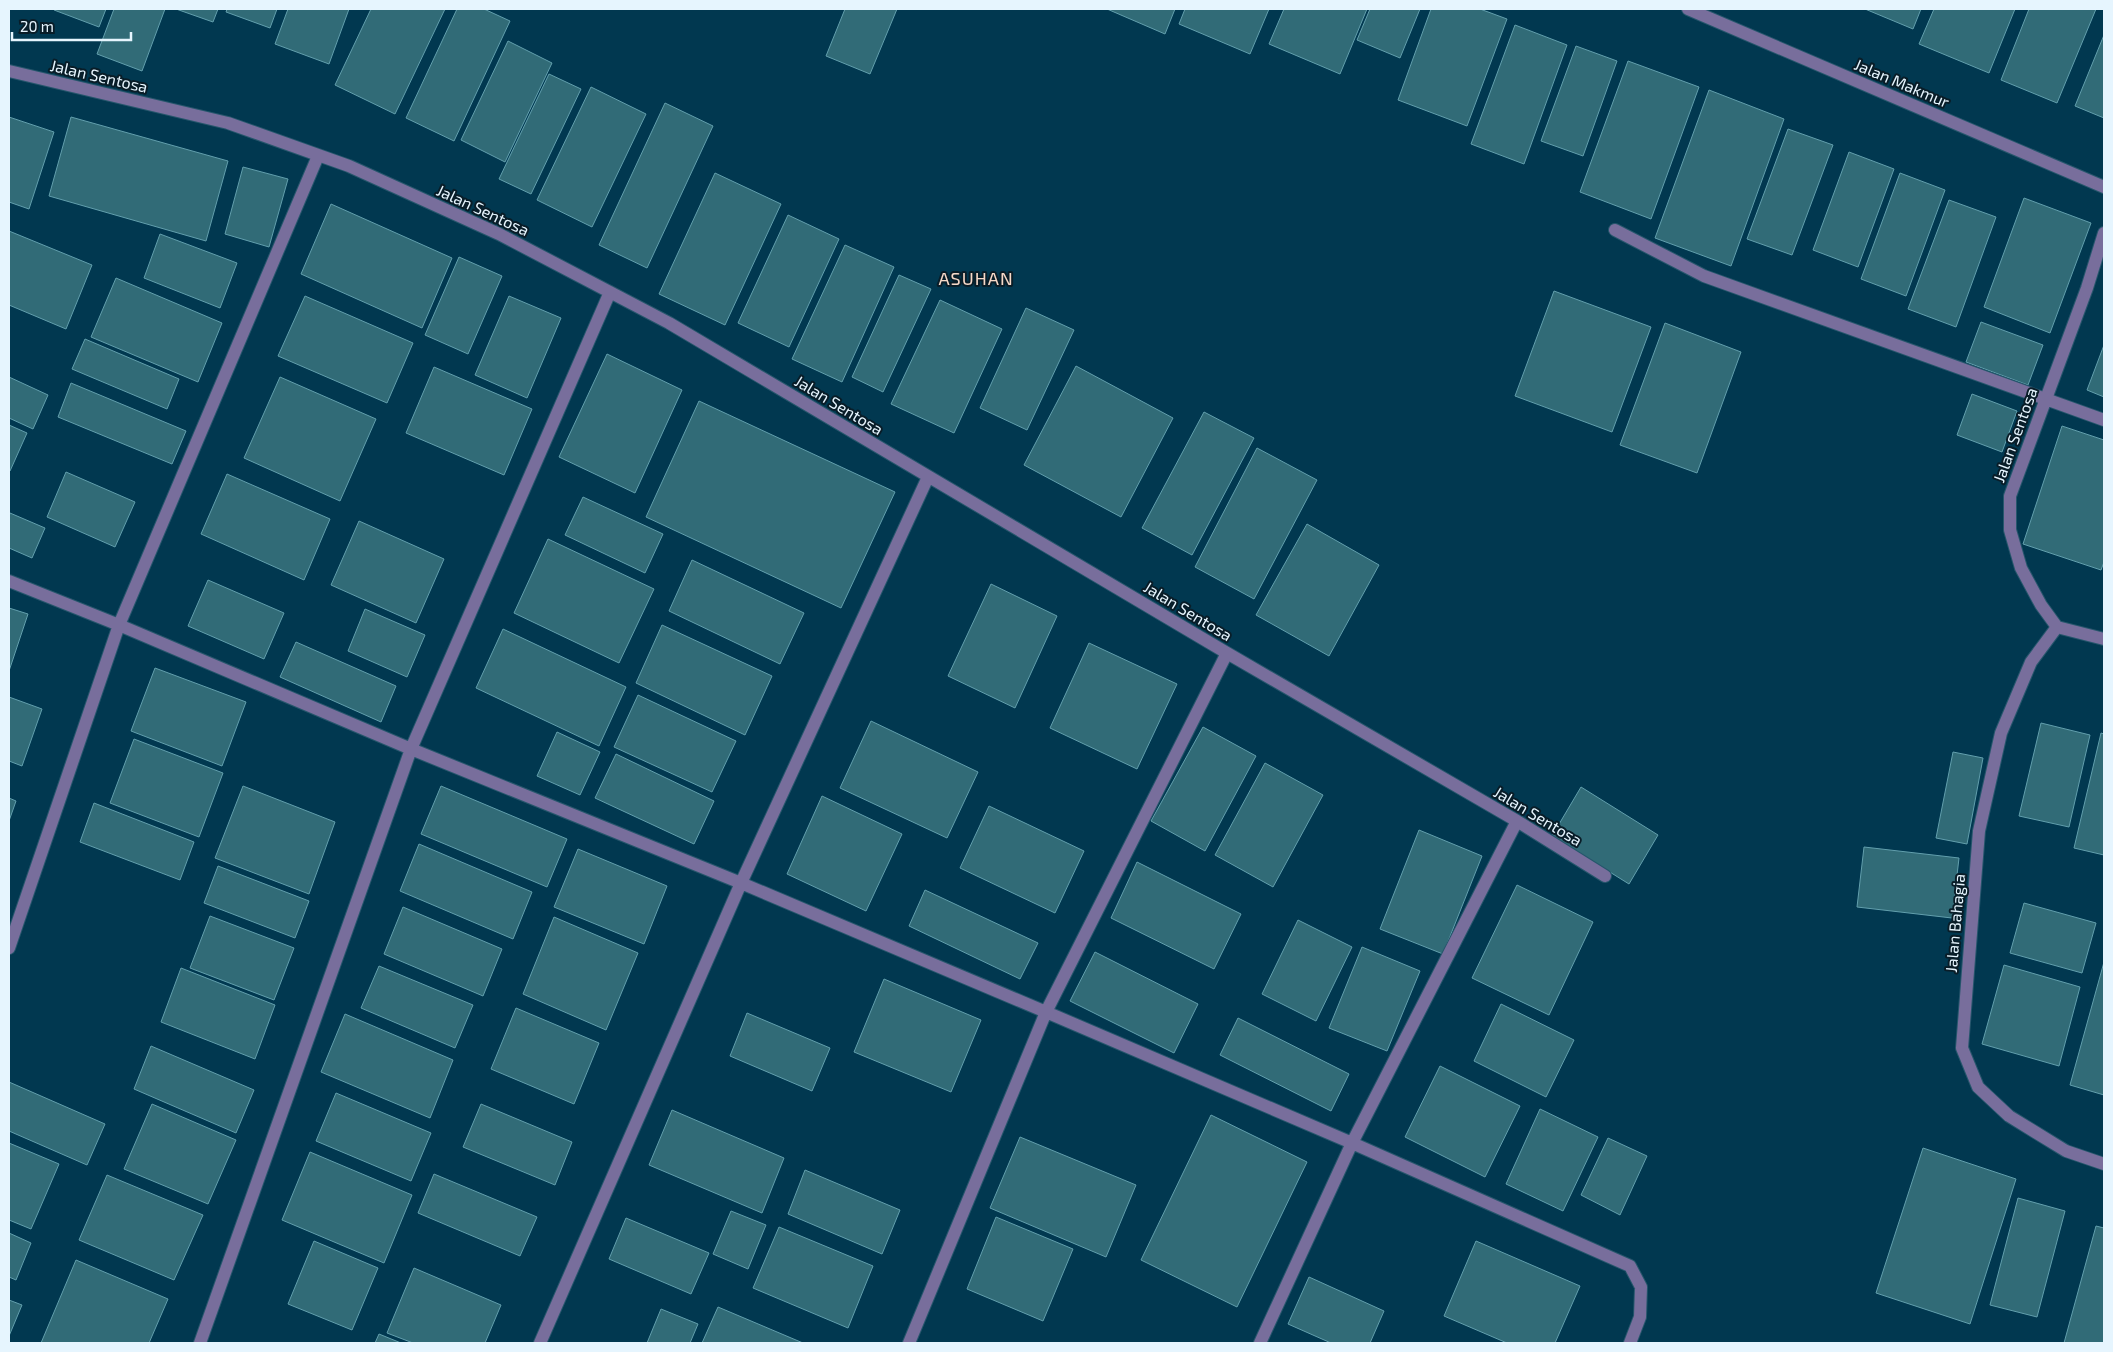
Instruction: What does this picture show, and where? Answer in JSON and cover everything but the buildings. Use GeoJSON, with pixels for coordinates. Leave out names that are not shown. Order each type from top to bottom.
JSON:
{"type":"FeatureCollection","features":[{"type":"Feature","properties":{"kind":"street","name":"Jalan Makmur"},"geometry":{"type":"LineString","coordinates":[[1688,9],[2104,187]]}},
{"type":"Feature","properties":{"kind":"street","name":"Jalan Sentosa"},"geometry":{"type":"LineString","coordinates":[[9,72],[228,123],[349,166],[499,234],[669,323],[1227,653],[1517,821],[1605,876]]}},
{"type":"Feature","properties":{"kind":"street"},"geometry":{"type":"LineString","coordinates":[[9,948],[119,625],[318,156]]}},
{"type":"Feature","properties":{"kind":"street"},"geometry":{"type":"LineString","coordinates":[[1615,230],[1704,276],[2104,420]]}},
{"type":"Feature","properties":{"kind":"street","name":"Jalan Sentosa"},"geometry":{"type":"LineString","coordinates":[[2057,627],[2041,605],[2022,568],[2010,530],[2010,496],[2087,288],[2104,233]]}},
{"type":"Feature","properties":{"kind":"street"},"geometry":{"type":"LineString","coordinates":[[200,1343],[411,749],[610,292]]}},
{"type":"Feature","properties":{"kind":"street"},"geometry":{"type":"LineString","coordinates":[[540,1343],[741,883],[928,476]]}},
{"type":"Feature","properties":{"kind":"street"},"geometry":{"type":"LineString","coordinates":[[9,581],[119,625],[411,749],[741,883],[1352,1143],[1630,1266],[1641,1286],[1640,1317],[1630,1343]]}},
{"type":"Feature","properties":{"kind":"street"},"geometry":{"type":"LineString","coordinates":[[2057,627],[2104,639]]}},
{"type":"Feature","properties":{"kind":"street","name":"Jalan Bahagia"},"geometry":{"type":"LineString","coordinates":[[2057,627],[2031,662],[2001,734],[1979,832],[1962,1048],[1978,1087],[2009,1116],[2066,1151],[2104,1164]]}},
{"type":"Feature","properties":{"kind":"street"},"geometry":{"type":"LineString","coordinates":[[909,1343],[1046,1012],[1227,653]]}},
{"type":"Feature","properties":{"kind":"street"},"geometry":{"type":"LineString","coordinates":[[1260,1343],[1352,1143],[1517,821]]}},
{"type":"Feature","properties":{"kind":"district","name":"ASUHAN"},"geometry":{"type":"Point","coordinates":[976,279]}}]}
